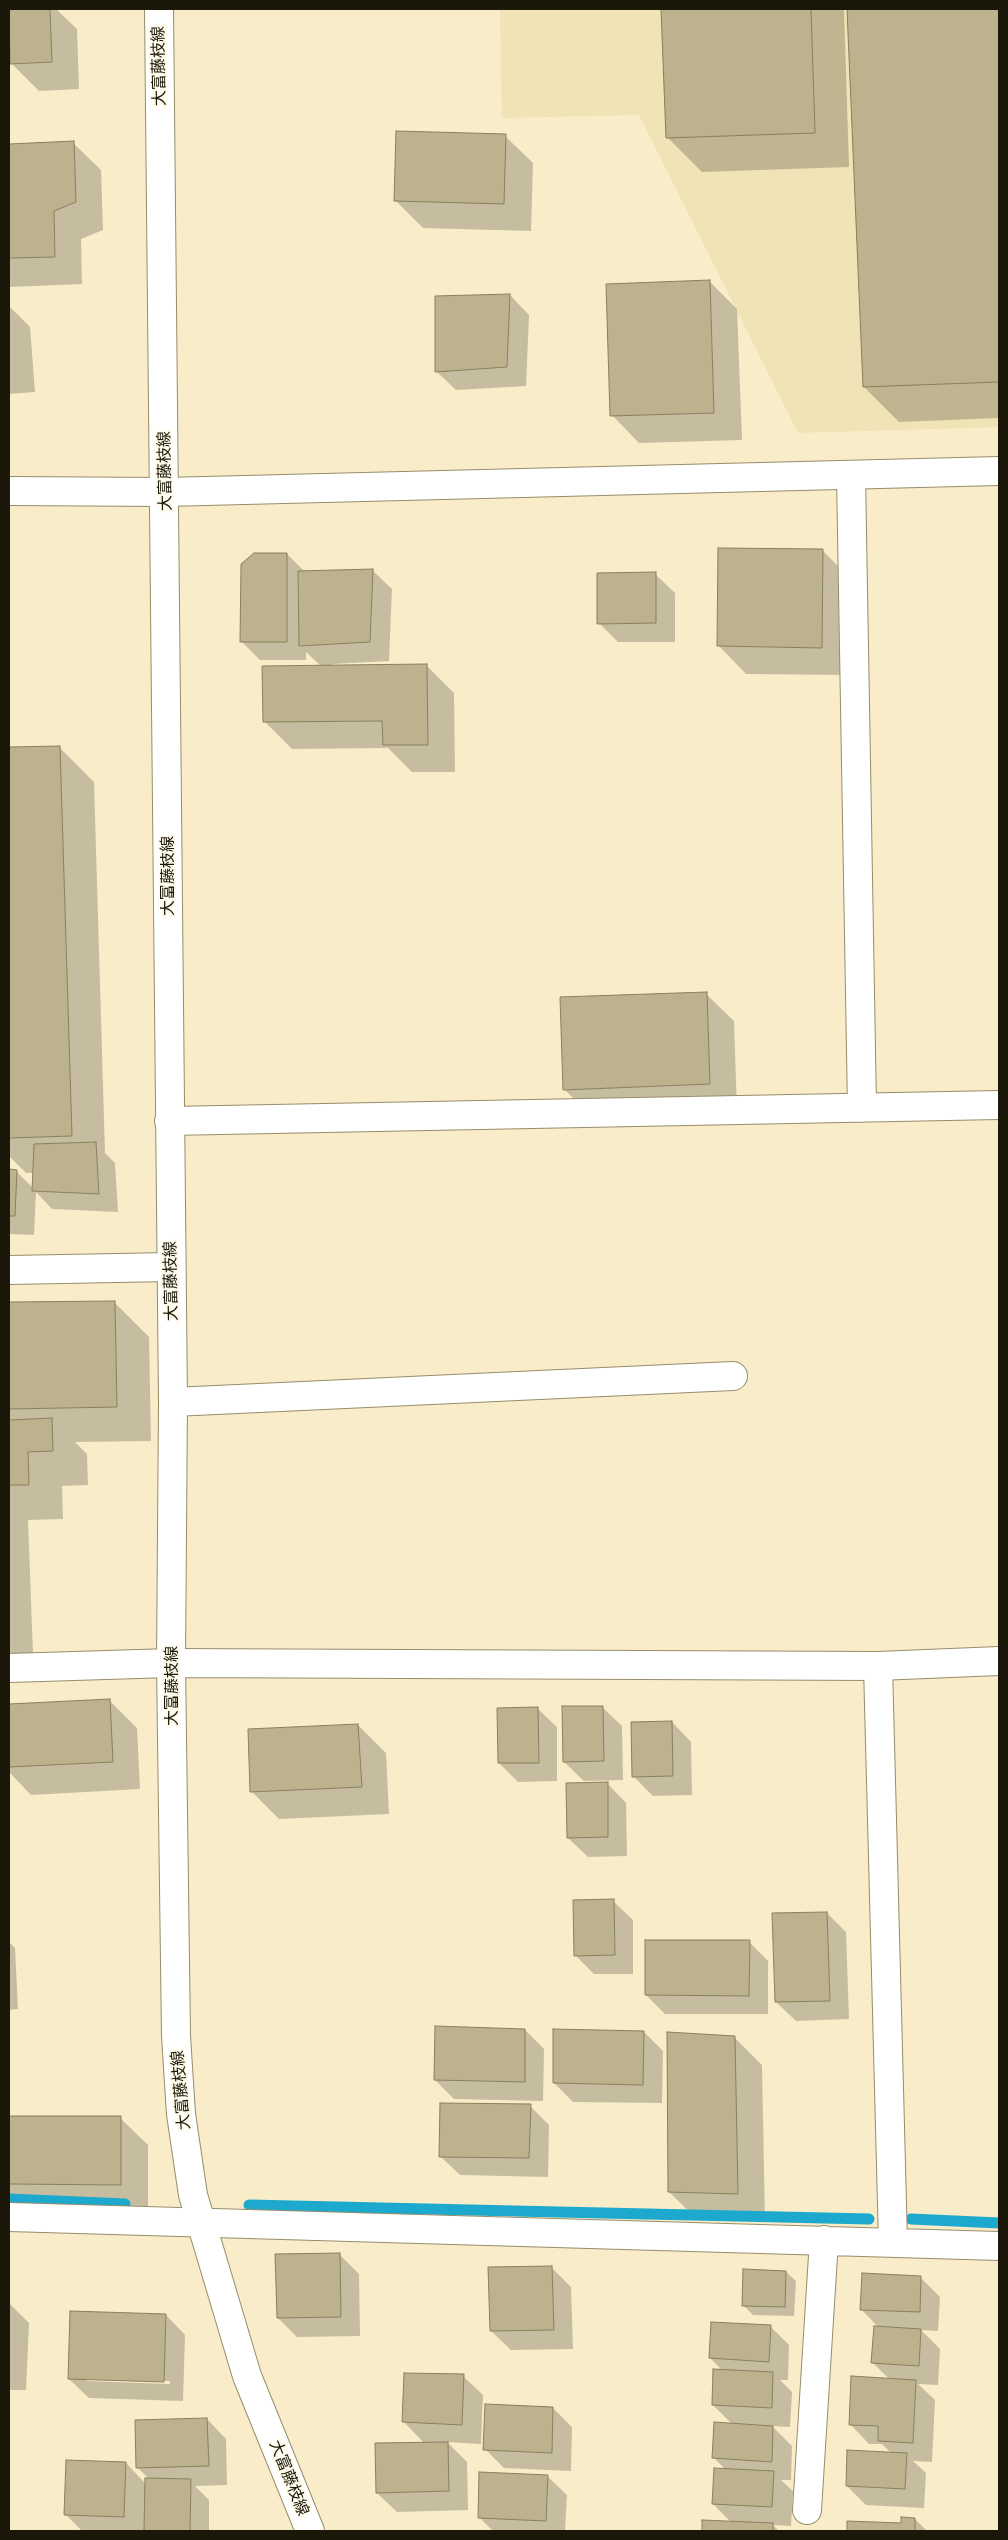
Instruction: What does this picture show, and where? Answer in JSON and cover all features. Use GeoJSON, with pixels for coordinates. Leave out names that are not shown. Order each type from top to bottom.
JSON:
{"type":"FeatureCollection","features":[{"type":"Feature","properties":{"kind":"street","name":"大富藤枝線"},"geometry":{"type":"LineString","coordinates":[[159,9],[165,492],[169,1121],[174,1402],[171,1663],[176,2036],[181,2114],[193,2195],[200,2222],[247,2376],[310,2531]]}},
{"type":"Feature","properties":{"kind":"street"},"geometry":{"type":"LineString","coordinates":[[9,491],[165,492],[999,471]]}},
{"type":"Feature","properties":{"kind":"street"},"geometry":{"type":"LineString","coordinates":[[851,475],[862,1108]]}},
{"type":"Feature","properties":{"kind":"street"},"geometry":{"type":"LineString","coordinates":[[169,1121],[999,1105]]}},
{"type":"Feature","properties":{"kind":"street"},"geometry":{"type":"LineString","coordinates":[[9,1270],[171,1267]]}},
{"type":"Feature","properties":{"kind":"street"},"geometry":{"type":"LineString","coordinates":[[174,1402],[733,1376]]}},
{"type":"Feature","properties":{"kind":"street"},"geometry":{"type":"LineString","coordinates":[[9,1668],[171,1663],[878,1666],[999,1661]]}},
{"type":"Feature","properties":{"kind":"street"},"geometry":{"type":"LineString","coordinates":[[878,1666],[894,2242]]}},
{"type":"Feature","properties":{"kind":"street"},"geometry":{"type":"LineString","coordinates":[[9,2217],[999,2246]]}},
{"type":"Feature","properties":{"kind":"street"},"geometry":{"type":"LineString","coordinates":[[808,2510],[824,2240]]}},
{"type":"Feature","properties":{"kind":"shaded area"},"geometry":{"type":"Polygon","coordinates":[[[500,9],[999,9],[999,427],[798,433],[639,115],[502,118],[500,9]]]}},
{"type":"Feature","properties":{"kind":"building"},"geometry":{"type":"Polygon","coordinates":[[[9,9],[50,9],[52,62],[10,64],[9,9]]]}},
{"type":"Feature","properties":{"kind":"building"},"geometry":{"type":"Polygon","coordinates":[[[661,9],[811,9],[815,133],[666,138],[661,9]]]}},
{"type":"Feature","properties":{"kind":"building"},"geometry":{"type":"Polygon","coordinates":[[[847,9],[999,9],[999,382],[863,387],[847,9]]]}},
{"type":"Feature","properties":{"kind":"building"},"geometry":{"type":"Polygon","coordinates":[[[396,131],[506,134],[504,204],[394,201],[396,131]]]}},
{"type":"Feature","properties":{"kind":"building"},"geometry":{"type":"Polygon","coordinates":[[[74,141],[76,202],[54,211],[55,257],[9,258],[9,144],[74,141]]]}},
{"type":"Feature","properties":{"kind":"building"},"geometry":{"type":"Polygon","coordinates":[[[710,280],[714,413],[610,416],[606,284],[710,280]]]}},
{"type":"Feature","properties":{"kind":"building"},"geometry":{"type":"Polygon","coordinates":[[[510,294],[507,367],[435,372],[435,296],[510,294]]]}},
{"type":"Feature","properties":{"kind":"building"},"geometry":{"type":"Polygon","coordinates":[[[718,548],[823,549],[822,648],[717,646],[718,548]]]}},
{"type":"Feature","properties":{"kind":"building"},"geometry":{"type":"Polygon","coordinates":[[[254,553],[287,553],[287,642],[240,642],[241,564],[254,553]]]}},
{"type":"Feature","properties":{"kind":"building"},"geometry":{"type":"Polygon","coordinates":[[[373,569],[370,642],[299,646],[298,571],[373,569]]]}},
{"type":"Feature","properties":{"kind":"building"},"geometry":{"type":"Polygon","coordinates":[[[656,572],[656,623],[597,624],[597,573],[656,572]]]}},
{"type":"Feature","properties":{"kind":"building"},"geometry":{"type":"Polygon","coordinates":[[[427,664],[428,745],[383,745],[382,721],[263,722],[262,666],[427,664]]]}},
{"type":"Feature","properties":{"kind":"building"},"geometry":{"type":"Polygon","coordinates":[[[60,746],[72,1136],[9,1138],[9,747],[60,746]]]}},
{"type":"Feature","properties":{"kind":"building"},"geometry":{"type":"Polygon","coordinates":[[[707,992],[710,1084],[563,1090],[560,997],[707,992]]]}},
{"type":"Feature","properties":{"kind":"building"},"geometry":{"type":"Polygon","coordinates":[[[96,1142],[99,1194],[32,1191],[34,1144],[96,1142]]]}},
{"type":"Feature","properties":{"kind":"building"},"geometry":{"type":"Polygon","coordinates":[[[9,1169],[17,1170],[15,1216],[9,1216],[9,1169]]]}},
{"type":"Feature","properties":{"kind":"building"},"geometry":{"type":"Polygon","coordinates":[[[115,1301],[117,1407],[9,1409],[9,1302],[115,1301]]]}},
{"type":"Feature","properties":{"kind":"building"},"geometry":{"type":"Polygon","coordinates":[[[52,1418],[53,1451],[28,1452],[29,1485],[9,1485],[9,1420],[52,1418]]]}},
{"type":"Feature","properties":{"kind":"building"},"geometry":{"type":"Polygon","coordinates":[[[110,1699],[113,1762],[9,1767],[9,1704],[110,1699]]]}},
{"type":"Feature","properties":{"kind":"building"},"geometry":{"type":"Polygon","coordinates":[[[562,1706],[603,1706],[604,1761],[563,1762],[562,1706]]]}},
{"type":"Feature","properties":{"kind":"building"},"geometry":{"type":"Polygon","coordinates":[[[538,1707],[539,1763],[498,1763],[497,1708],[538,1707]]]}},
{"type":"Feature","properties":{"kind":"building"},"geometry":{"type":"Polygon","coordinates":[[[672,1721],[673,1776],[632,1777],[631,1722],[672,1721]]]}},
{"type":"Feature","properties":{"kind":"building"},"geometry":{"type":"Polygon","coordinates":[[[358,1724],[362,1787],[250,1792],[248,1729],[358,1724]]]}},
{"type":"Feature","properties":{"kind":"building"},"geometry":{"type":"Polygon","coordinates":[[[608,1782],[608,1837],[567,1838],[566,1783],[608,1782]]]}},
{"type":"Feature","properties":{"kind":"building"},"geometry":{"type":"Polygon","coordinates":[[[614,1899],[615,1955],[574,1956],[573,1900],[614,1899]]]}},
{"type":"Feature","properties":{"kind":"building"},"geometry":{"type":"Polygon","coordinates":[[[827,1912],[830,2001],[775,2002],[772,1913],[827,1912]]]}},
{"type":"Feature","properties":{"kind":"building"},"geometry":{"type":"Polygon","coordinates":[[[645,1940],[750,1940],[749,1996],[645,1995],[645,1940]]]}},
{"type":"Feature","properties":{"kind":"building"},"geometry":{"type":"Polygon","coordinates":[[[435,2026],[525,2029],[525,2082],[434,2080],[435,2026]]]}},
{"type":"Feature","properties":{"kind":"building"},"geometry":{"type":"Polygon","coordinates":[[[553,2029],[644,2031],[643,2085],[553,2083],[553,2029]]]}},
{"type":"Feature","properties":{"kind":"building"},"geometry":{"type":"Polygon","coordinates":[[[667,2032],[735,2036],[738,2194],[668,2192],[667,2032]]]}},
{"type":"Feature","properties":{"kind":"building"},"geometry":{"type":"Polygon","coordinates":[[[440,2103],[531,2104],[529,2158],[439,2157],[440,2103]]]}},
{"type":"Feature","properties":{"kind":"building"},"geometry":{"type":"Polygon","coordinates":[[[9,2116],[121,2116],[121,2185],[9,2184],[9,2116]]]}},
{"type":"Feature","properties":{"kind":"building"},"geometry":{"type":"Polygon","coordinates":[[[340,2253],[341,2317],[277,2318],[275,2254],[340,2253]]]}},
{"type":"Feature","properties":{"kind":"building"},"geometry":{"type":"Polygon","coordinates":[[[552,2266],[554,2330],[490,2331],[488,2267],[552,2266]]]}},
{"type":"Feature","properties":{"kind":"building"},"geometry":{"type":"Polygon","coordinates":[[[743,2269],[786,2271],[785,2307],[742,2306],[743,2269]]]}},
{"type":"Feature","properties":{"kind":"building"},"geometry":{"type":"Polygon","coordinates":[[[862,2273],[921,2276],[920,2312],[860,2310],[862,2273]]]}},
{"type":"Feature","properties":{"kind":"building"},"geometry":{"type":"Polygon","coordinates":[[[70,2311],[166,2314],[164,2382],[68,2379],[70,2311]]]}},
{"type":"Feature","properties":{"kind":"building"},"geometry":{"type":"Polygon","coordinates":[[[711,2322],[771,2325],[769,2362],[709,2358],[711,2322]]]}},
{"type":"Feature","properties":{"kind":"building"},"geometry":{"type":"Polygon","coordinates":[[[874,2326],[921,2329],[919,2366],[871,2363],[874,2326]]]}},
{"type":"Feature","properties":{"kind":"building"},"geometry":{"type":"Polygon","coordinates":[[[713,2369],[773,2372],[772,2408],[712,2405],[713,2369]]]}},
{"type":"Feature","properties":{"kind":"building"},"geometry":{"type":"Polygon","coordinates":[[[404,2373],[464,2374],[462,2425],[402,2422],[404,2373]]]}},
{"type":"Feature","properties":{"kind":"building"},"geometry":{"type":"Polygon","coordinates":[[[851,2376],[916,2380],[913,2443],[878,2441],[878,2426],[849,2425],[851,2376]]]}},
{"type":"Feature","properties":{"kind":"building"},"geometry":{"type":"Polygon","coordinates":[[[485,2404],[553,2407],[552,2453],[483,2450],[485,2404]]]}},
{"type":"Feature","properties":{"kind":"building"},"geometry":{"type":"Polygon","coordinates":[[[207,2418],[209,2466],[136,2468],[135,2420],[207,2418]]]}},
{"type":"Feature","properties":{"kind":"building"},"geometry":{"type":"Polygon","coordinates":[[[714,2422],[773,2426],[772,2462],[712,2458],[714,2422]]]}},
{"type":"Feature","properties":{"kind":"building"},"geometry":{"type":"Polygon","coordinates":[[[448,2442],[449,2491],[376,2493],[375,2443],[448,2442]]]}},
{"type":"Feature","properties":{"kind":"building"},"geometry":{"type":"Polygon","coordinates":[[[847,2450],[907,2453],[905,2489],[846,2486],[847,2450]]]}},
{"type":"Feature","properties":{"kind":"building"},"geometry":{"type":"Polygon","coordinates":[[[66,2460],[126,2462],[124,2517],[64,2515],[66,2460]]]}},
{"type":"Feature","properties":{"kind":"building"},"geometry":{"type":"Polygon","coordinates":[[[714,2468],[774,2471],[772,2507],[712,2504],[714,2468]]]}},
{"type":"Feature","properties":{"kind":"building"},"geometry":{"type":"Polygon","coordinates":[[[479,2472],[548,2475],[546,2521],[478,2518],[479,2472]]]}},
{"type":"Feature","properties":{"kind":"building"},"geometry":{"type":"Polygon","coordinates":[[[145,2478],[191,2479],[190,2531],[144,2531],[145,2478]]]}},
{"type":"Feature","properties":{"kind":"building"},"geometry":{"type":"Polygon","coordinates":[[[901,2517],[915,2518],[915,2531],[847,2531],[847,2521],[901,2523],[901,2517]]]}},
{"type":"Feature","properties":{"kind":"building"},"geometry":{"type":"Polygon","coordinates":[[[702,2520],[773,2523],[773,2531],[702,2531],[702,2520]]]}},
{"type":"Feature","properties":{"kind":"waterway"},"geometry":{"type":"LineString","coordinates":[[9,2199],[125,2204]]}},
{"type":"Feature","properties":{"kind":"waterway"},"geometry":{"type":"LineString","coordinates":[[249,2205],[869,2219]]}},
{"type":"Feature","properties":{"kind":"waterway"},"geometry":{"type":"LineString","coordinates":[[911,2219],[999,2223]]}}]}
